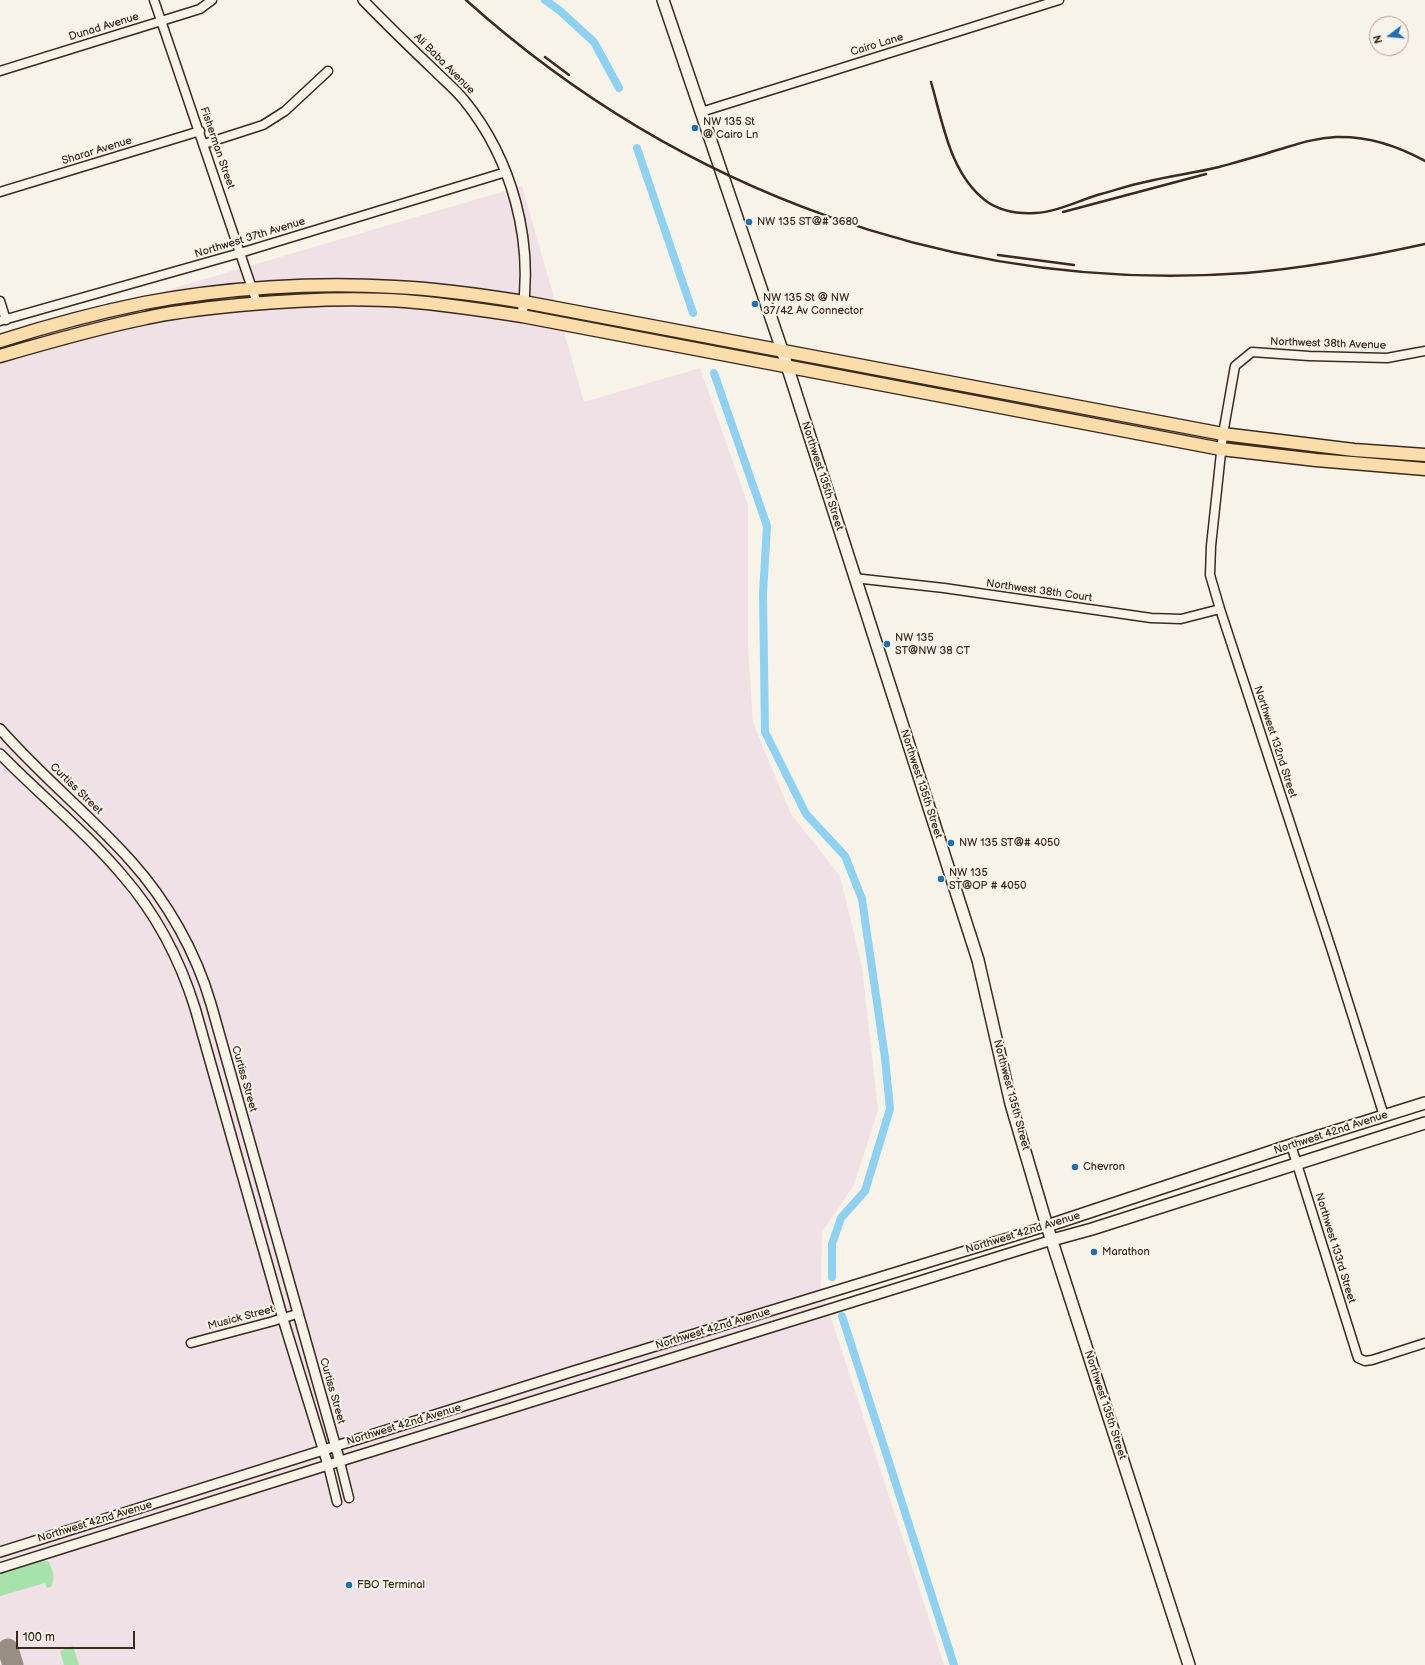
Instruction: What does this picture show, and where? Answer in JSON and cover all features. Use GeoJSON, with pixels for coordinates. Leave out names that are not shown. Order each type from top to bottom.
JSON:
{"type":"FeatureCollection","features":[{"type":"Feature","properties":{"kind":"main road","name":"Northwest 135th Street"},"geometry":{"type":"LineString","coordinates":[[663,0],[782,350],[978,960],[1011,1104],[1047,1226],[1189,1665]]}},
{"type":"Feature","properties":{"kind":"main road"},"geometry":{"type":"LineString","coordinates":[[0,341],[62,322],[145,303],[193,295],[252,289],[336,285],[394,286],[454,292],[524,302],[1223,434],[1354,450],[1425,456]]}},
{"type":"Feature","properties":{"kind":"main road"},"geometry":{"type":"LineString","coordinates":[[0,356],[60,338],[147,317],[257,303],[309,300],[403,301],[460,306],[522,316],[1221,449],[1316,460],[1425,469]]}},
{"type":"Feature","properties":{"kind":"main road","name":"Northwest 42nd Avenue"},"geometry":{"type":"LineString","coordinates":[[1047,1226],[1291,1145],[1425,1103]]}},
{"type":"Feature","properties":{"kind":"main road"},"geometry":{"type":"LineString","coordinates":[[1384,1116],[1390,1134]]}},
{"type":"Feature","properties":{"kind":"main road","name":"Northwest 42nd Avenue"},"geometry":{"type":"LineString","coordinates":[[1052,1240],[1092,1229],[1425,1123]]}},
{"type":"Feature","properties":{"kind":"street","name":"Fisherman Street"},"geometry":{"type":"LineString","coordinates":[[154,0],[200,131],[257,303]]}},
{"type":"Feature","properties":{"kind":"street","name":"Dunad Avenue"},"geometry":{"type":"LineString","coordinates":[[0,71],[200,9],[212,0]]}},
{"type":"Feature","properties":{"kind":"street","name":"Ali Baba Avenue"},"geometry":{"type":"LineString","coordinates":[[363,0],[464,99],[489,137],[506,172],[517,205],[525,261],[524,302],[522,316]]}},
{"type":"Feature","properties":{"kind":"street","name":"Cairo Lane"},"geometry":{"type":"LineString","coordinates":[[701,112],[1059,0]]}},
{"type":"Feature","properties":{"kind":"street"},"geometry":{"type":"LineString","coordinates":[[204,144],[263,125],[285,111],[328,71]]}},
{"type":"Feature","properties":{"kind":"street","name":"Sharar Avenue"},"geometry":{"type":"LineString","coordinates":[[0,192],[200,131]]}},
{"type":"Feature","properties":{"kind":"street","name":"Northwest 37th Avenue"},"geometry":{"type":"LineString","coordinates":[[3,321],[240,253],[506,172]]}},
{"type":"Feature","properties":{"kind":"street"},"geometry":{"type":"LineString","coordinates":[[0,301],[3,321]]}},
{"type":"Feature","properties":{"kind":"street","name":"Northwest 38th Avenue"},"geometry":{"type":"LineString","coordinates":[[1235,366],[1252,352],[1309,356],[1387,358],[1425,351]]}},
{"type":"Feature","properties":{"kind":"street","name":"Northwest 132nd Street"},"geometry":{"type":"LineString","coordinates":[[1235,366],[1221,449],[1211,546],[1210,575],[1384,1116]]}},
{"type":"Feature","properties":{"kind":"street","name":"Northwest 38th Court"},"geometry":{"type":"LineString","coordinates":[[854,578],[944,588],[1150,618],[1181,619],[1220,609]]}},
{"type":"Feature","properties":{"kind":"street","name":"Curtiss Street"},"geometry":{"type":"LineString","coordinates":[[0,729],[120,849],[152,887],[174,921],[197,965],[205,984],[349,1498]]}},
{"type":"Feature","properties":{"kind":"street"},"geometry":{"type":"LineString","coordinates":[[0,754],[113,864],[139,896],[164,935],[182,971],[189,990],[283,1319],[328,1465],[337,1502]]}},
{"type":"Feature","properties":{"kind":"street"},"geometry":{"type":"LineString","coordinates":[[139,896],[152,887]]}},
{"type":"Feature","properties":{"kind":"street","name":"Northwest 133rd Street"},"geometry":{"type":"LineString","coordinates":[[1291,1145],[1358,1358],[1365,1361],[1372,1360],[1425,1343]]}},
{"type":"Feature","properties":{"kind":"street","name":"Northwest 42nd Avenue"},"geometry":{"type":"LineString","coordinates":[[0,1552],[574,1371],[1047,1226]]}},
{"type":"Feature","properties":{"kind":"street","name":"Northwest 42nd Avenue"},"geometry":{"type":"LineString","coordinates":[[0,1568],[823,1310],[1052,1240]]}},
{"type":"Feature","properties":{"kind":"street"},"geometry":{"type":"LineString","coordinates":[[819,1296],[823,1310]]}},
{"type":"Feature","properties":{"kind":"street","name":"Musick Street"},"geometry":{"type":"LineString","coordinates":[[191,1343],[297,1314]]}},
{"type":"Feature","properties":{"kind":"street"},"geometry":{"type":"LineString","coordinates":[[574,1371],[579,1387]]}},
{"type":"Feature","properties":{"kind":"street"},"geometry":{"type":"LineString","coordinates":[[47,1537],[51,1552]]}},
{"type":"Feature","properties":{"kind":"shaded area"},"geometry":{"type":"Polygon","coordinates":[[[522,186],[584,402],[700,368],[748,505],[748,648],[753,723],[791,814],[840,876],[862,967],[878,1110],[854,1185],[822,1232],[821,1287],[944,1665],[0,1665],[0,339],[522,186]]]}},
{"type":"Feature","properties":{"kind":"green space"},"geometry":{"type":"Polygon","coordinates":[[[44,1560],[49,1562],[52,1571],[53,1580],[51,1587],[47,1588],[45,1583],[0,1596],[0,1574],[44,1560]]]}},
{"type":"Feature","properties":{"kind":"green space"},"geometry":{"type":"Polygon","coordinates":[[[73,1646],[79,1665],[64,1665],[60,1651],[73,1646]]]}},
{"type":"Feature","properties":{"kind":"waterway"},"geometry":{"type":"LineString","coordinates":[[545,0],[559,10],[594,42],[619,88]]}},
{"type":"Feature","properties":{"kind":"waterway"},"geometry":{"type":"LineString","coordinates":[[637,148],[693,313]]}},
{"type":"Feature","properties":{"kind":"waterway"},"geometry":{"type":"LineString","coordinates":[[714,373],[767,526],[763,593],[765,732],[806,814],[845,856],[862,899],[885,1058],[890,1109],[865,1191],[841,1218],[832,1244],[832,1277]]}},
{"type":"Feature","properties":{"kind":"waterway"},"geometry":{"type":"LineString","coordinates":[[842,1316],[954,1665]]}},
{"type":"Feature","properties":{"kind":"taxiway"},"geometry":{"type":"LineString","coordinates":[[8,1649],[13,1665]]}},
{"type":"Feature","properties":{"kind":"railway"},"geometry":{"type":"LineString","coordinates":[[466,0],[549,68],[638,127],[731,176],[828,216],[929,246],[1033,266],[1139,275],[1246,273],[1269,271],[1336,262],[1425,244]]}},
{"type":"Feature","properties":{"kind":"railway"},"geometry":{"type":"LineString","coordinates":[[545,57],[569,75]]}},
{"type":"Feature","properties":{"kind":"railway"},"geometry":{"type":"LineString","coordinates":[[931,82],[944,131],[956,162],[964,177],[974,190],[986,201],[997,207],[1022,213],[1044,212],[1093,196],[1134,185],[1219,167],[1304,142],[1320,139],[1348,137],[1371,140],[1404,151],[1425,161]]}},
{"type":"Feature","properties":{"kind":"railway"},"geometry":{"type":"LineString","coordinates":[[1063,212],[1206,174]]}},
{"type":"Feature","properties":{"kind":"railway"},"geometry":{"type":"LineString","coordinates":[[998,255],[1074,265]]}},
{"type":"Feature","properties":{"kind":"place","name":"NW 135 St @ Cairo Ln"},"geometry":{"type":"Point","coordinates":[695,128]}},
{"type":"Feature","properties":{"kind":"place","name":"NW 135 ST@# 3680"},"geometry":{"type":"Point","coordinates":[749,222]}},
{"type":"Feature","properties":{"kind":"place","name":"NW 135 St @ NW 37/42 Av Connector"},"geometry":{"type":"Point","coordinates":[755,304]}},
{"type":"Feature","properties":{"kind":"place","name":"NW 135 ST@NW 38 CT"},"geometry":{"type":"Point","coordinates":[887,644]}},
{"type":"Feature","properties":{"kind":"place","name":"NW 135 ST@# 4050"},"geometry":{"type":"Point","coordinates":[951,843]}},
{"type":"Feature","properties":{"kind":"place","name":"NW 135 ST@OP # 4050"},"geometry":{"type":"Point","coordinates":[941,879]}},
{"type":"Feature","properties":{"kind":"place","name":"Chevron"},"geometry":{"type":"Point","coordinates":[1075,1167]}},
{"type":"Feature","properties":{"kind":"place","name":"Marathon"},"geometry":{"type":"Point","coordinates":[1094,1252]}},
{"type":"Feature","properties":{"kind":"place","name":"FBO Terminal"},"geometry":{"type":"Point","coordinates":[349,1585]}}]}
